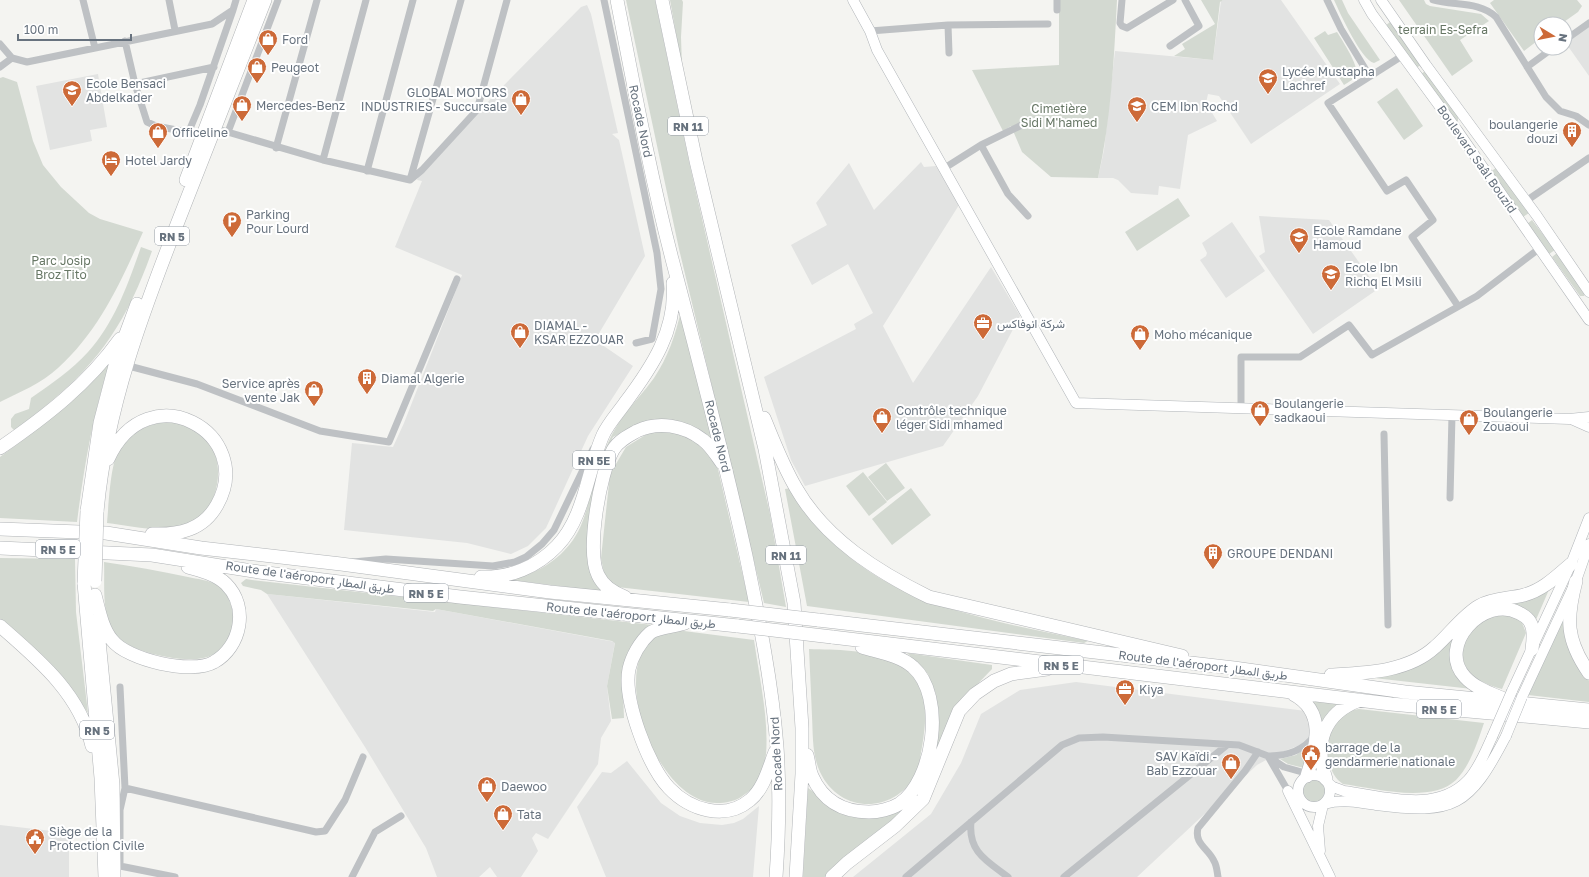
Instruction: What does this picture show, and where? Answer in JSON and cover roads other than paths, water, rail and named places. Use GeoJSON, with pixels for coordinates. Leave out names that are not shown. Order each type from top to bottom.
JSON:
{"type":"FeatureCollection","features":[{"type":"Feature","properties":{"kind":"highway","name":"RN 5"},"geometry":{"type":"LineString","coordinates":[[113,873],[102,778],[90,582],[93,458],[100,423],[117,358],[205,108],[254,0]]}},
{"type":"Feature","properties":{"kind":"highway","name":"RN 5"},"geometry":{"type":"LineString","coordinates":[[92,512],[118,389],[126,365],[159,269],[265,0]]}},
{"type":"Feature","properties":{"kind":"highway","name":"Rocade Nord"},"geometry":{"type":"LineString","coordinates":[[617,0],[646,145],[672,256],[727,469],[767,665],[777,746],[778,820],[776,877]]}},
{"type":"Feature","properties":{"kind":"highway","name":"Rocade Nord"},"geometry":{"type":"LineString","coordinates":[[662,0],[696,161],[750,385],[780,519],[794,603],[802,728],[796,877]]}},
{"type":"Feature","properties":{"kind":"highway","name":"RN 5E"},"geometry":{"type":"LineString","coordinates":[[435,576],[495,577],[526,569],[544,559],[558,545],[571,527],[579,510],[603,434],[656,359],[667,336],[673,312],[674,297],[672,256]]}},
{"type":"Feature","properties":{"kind":"highway"},"geometry":{"type":"LineString","coordinates":[[0,448],[59,405],[84,382],[103,361],[129,326]]}},
{"type":"Feature","properties":{"kind":"highway"},"geometry":{"type":"LineString","coordinates":[[750,385],[783,462],[797,489],[822,522],[855,553],[894,580],[936,599],[1234,668]]}},
{"type":"Feature","properties":{"kind":"highway"},"geometry":{"type":"LineString","coordinates":[[100,477],[118,442],[128,429],[142,420],[158,416],[174,416],[190,420],[209,435],[216,444],[224,460],[225,476],[223,494],[212,514],[197,526],[182,532],[164,534],[106,533]]}},
{"type":"Feature","properties":{"kind":"highway"},"geometry":{"type":"LineString","coordinates":[[638,601],[619,595],[603,584],[597,574],[593,557],[601,479],[614,449],[625,437],[642,429],[660,426],[674,426],[686,430],[703,440],[727,469]]}},
{"type":"Feature","properties":{"kind":"highway","name":"Route de l'aéroport طريق المطار"},"geometry":{"type":"LineString","coordinates":[[0,529],[106,533],[201,548],[341,564],[550,592],[730,610],[1234,668],[1405,692],[1516,697],[1589,710]]}},
{"type":"Feature","properties":{"kind":"highway","name":"Route de l'aéroport طريق المطار"},"geometry":{"type":"LineString","coordinates":[[0,548],[152,554],[259,572],[452,596],[738,626],[1361,700],[1589,722]]}},
{"type":"Feature","properties":{"kind":"highway"},"geometry":{"type":"LineString","coordinates":[[95,595],[107,634],[121,650],[136,657],[172,665],[200,666],[212,664],[221,658],[234,644],[240,624],[240,613],[234,595],[226,584],[209,574],[116,552]]}},
{"type":"Feature","properties":{"kind":"highway"},"geometry":{"type":"LineString","coordinates":[[1300,677],[1374,672],[1405,664],[1433,649],[1468,614],[1480,605],[1492,600],[1536,591],[1571,564]]}},
{"type":"Feature","properties":{"kind":"highway"},"geometry":{"type":"LineString","coordinates":[[1576,581],[1569,607],[1569,627],[1574,647],[1589,673]]}},
{"type":"Feature","properties":{"kind":"highway","name":"RN 5"},"geometry":{"type":"LineString","coordinates":[[90,582],[95,595],[113,785],[113,873]]}},
{"type":"Feature","properties":{"kind":"highway"},"geometry":{"type":"LineString","coordinates":[[1516,697],[1474,685],[1464,676],[1457,665],[1456,652],[1460,637],[1469,625],[1481,615],[1500,608],[1512,609],[1525,616],[1530,622],[1533,633],[1532,649]]}},
{"type":"Feature","properties":{"kind":"highway"},"geometry":{"type":"LineString","coordinates":[[694,621],[651,632],[638,647],[629,670],[629,687],[637,729],[668,788],[686,802],[704,810],[716,812],[733,809],[751,800],[760,787],[777,746]]}},
{"type":"Feature","properties":{"kind":"highway"},"geometry":{"type":"LineString","coordinates":[[0,626],[58,681],[69,696],[89,732],[102,778]]}},
{"type":"Feature","properties":{"kind":"highway"},"geometry":{"type":"LineString","coordinates":[[802,728],[812,775],[822,792],[840,807],[856,812],[878,812],[899,804],[915,788],[927,760],[931,740],[932,714],[930,694],[923,680],[913,667],[896,658],[832,637]]}},
{"type":"Feature","properties":{"kind":"highway"},"geometry":{"type":"LineString","coordinates":[[832,877],[847,863],[895,826],[923,799],[959,711],[975,694],[994,680],[1011,674],[1074,667]]}},
{"type":"Feature","properties":{"kind":"highway"},"geometry":{"type":"LineString","coordinates":[[1290,692],[1307,703],[1313,711],[1316,721],[1316,734],[1310,775]]}},
{"type":"Feature","properties":{"kind":"highway"},"geometry":{"type":"LineString","coordinates":[[1327,781],[1323,770],[1321,749],[1326,728],[1336,713],[1349,704],[1361,700]]}},
{"type":"Feature","properties":{"kind":"main road"},"geometry":{"type":"LineString","coordinates":[[853,0],[870,31],[877,50],[1076,403],[1589,419]]}},
{"type":"Feature","properties":{"kind":"main road","name":"Boulevard Saâl Bouzid"},"geometry":{"type":"LineString","coordinates":[[1364,0],[1402,56],[1457,130],[1540,248],[1589,320]]}},
{"type":"Feature","properties":{"kind":"main road","name":"Boulevard Saâl Bouzid"},"geometry":{"type":"LineString","coordinates":[[1382,0],[1526,201],[1589,292]]}},
{"type":"Feature","properties":{"kind":"main road"},"geometry":{"type":"LineString","coordinates":[[1457,130],[1468,122]]}},
{"type":"Feature","properties":{"kind":"main road"},"geometry":{"type":"LineString","coordinates":[[1579,305],[1589,298]]}},
{"type":"Feature","properties":{"kind":"main road"},"geometry":{"type":"LineString","coordinates":[[1298,797],[1314,808],[1340,801],[1423,810],[1451,805],[1467,794],[1490,767],[1506,736],[1516,697],[1532,649],[1571,564],[1589,518]]}},
{"type":"Feature","properties":{"kind":"main road"},"geometry":{"type":"LineString","coordinates":[[1330,877],[1301,818],[1298,797],[1301,782],[1310,775],[1327,781],[1333,787],[1344,791],[1417,801],[1435,800],[1455,792],[1469,779],[1479,764],[1492,737],[1516,697],[1576,581],[1589,544]]}},
{"type":"Feature","properties":{"kind":"main road"},"geometry":{"type":"LineString","coordinates":[[1321,859],[1318,826],[1324,805],[1330,797],[1330,787],[1327,781]]}},
{"type":"Feature","properties":{"kind":"street"},"geometry":{"type":"LineString","coordinates":[[83,0],[95,48]]}},
{"type":"Feature","properties":{"kind":"street"},"geometry":{"type":"LineString","coordinates":[[169,0],[175,30]]}},
{"type":"Feature","properties":{"kind":"street"},"geometry":{"type":"LineString","coordinates":[[125,41],[135,84],[147,122],[151,125],[181,133],[189,131],[205,108],[214,67],[236,0]]}},
{"type":"Feature","properties":{"kind":"street"},"geometry":{"type":"LineString","coordinates":[[228,132],[278,0]]}},
{"type":"Feature","properties":{"kind":"street"},"geometry":{"type":"LineString","coordinates":[[276,148],[317,0]]}},
{"type":"Feature","properties":{"kind":"street"},"geometry":{"type":"LineString","coordinates":[[323,160],[366,0]]}},
{"type":"Feature","properties":{"kind":"street"},"geometry":{"type":"LineString","coordinates":[[367,171],[413,0]]}},
{"type":"Feature","properties":{"kind":"street"},"geometry":{"type":"LineString","coordinates":[[410,180],[461,0]]}},
{"type":"Feature","properties":{"kind":"street"},"geometry":{"type":"LineString","coordinates":[[410,180],[422,170],[477,110],[507,0]]}},
{"type":"Feature","properties":{"kind":"street"},"geometry":{"type":"LineString","coordinates":[[604,0],[657,253],[661,289],[652,339],[636,343]]}},
{"type":"Feature","properties":{"kind":"street"},"geometry":{"type":"LineString","coordinates":[[1057,0],[1057,10]]}},
{"type":"Feature","properties":{"kind":"street"},"geometry":{"type":"LineString","coordinates":[[1122,0],[1120,23],[1122,26],[1127,28],[1173,0]]}},
{"type":"Feature","properties":{"kind":"street"},"geometry":{"type":"LineString","coordinates":[[1170,46],[1199,26],[1185,0]]}},
{"type":"Feature","properties":{"kind":"street"},"geometry":{"type":"LineString","coordinates":[[1327,0],[1341,29],[1370,75]]}},
{"type":"Feature","properties":{"kind":"street"},"geometry":{"type":"LineString","coordinates":[[1433,0],[1481,7],[1490,11],[1496,17],[1546,97],[1560,111],[1576,116],[1589,125]]}},
{"type":"Feature","properties":{"kind":"street"},"geometry":{"type":"LineString","coordinates":[[0,44],[12,58],[27,62],[175,30],[212,24],[233,10]]}},
{"type":"Feature","properties":{"kind":"street"},"geometry":{"type":"LineString","coordinates":[[1573,34],[1589,23]]}},
{"type":"Feature","properties":{"kind":"street"},"geometry":{"type":"LineString","coordinates":[[870,31],[948,25],[1048,24]]}},
{"type":"Feature","properties":{"kind":"street"},"geometry":{"type":"LineString","coordinates":[[948,25],[949,53]]}},
{"type":"Feature","properties":{"kind":"street"},"geometry":{"type":"LineString","coordinates":[[1402,56],[1328,103],[1387,191],[1406,180],[1433,220],[1412,237],[1458,306]]}},
{"type":"Feature","properties":{"kind":"street"},"geometry":{"type":"LineString","coordinates":[[1527,67],[1542,56]]}},
{"type":"Feature","properties":{"kind":"street"},"geometry":{"type":"LineString","coordinates":[[0,67],[12,58]]}},
{"type":"Feature","properties":{"kind":"street"},"geometry":{"type":"LineString","coordinates":[[135,84],[214,67]]}},
{"type":"Feature","properties":{"kind":"street"},"geometry":{"type":"LineString","coordinates":[[943,169],[981,146],[1022,125]]}},
{"type":"Feature","properties":{"kind":"street"},"geometry":{"type":"LineString","coordinates":[[214,128],[276,148],[367,171],[410,180]]}},
{"type":"Feature","properties":{"kind":"street"},"geometry":{"type":"LineString","coordinates":[[981,146],[1008,194],[1028,216]]}},
{"type":"Feature","properties":{"kind":"street"},"geometry":{"type":"LineString","coordinates":[[1526,201],[1589,158]]}},
{"type":"Feature","properties":{"kind":"street"},"geometry":{"type":"LineString","coordinates":[[1241,407],[1241,357],[1300,357],[1307,354],[1349,325],[1372,355],[1477,296],[1540,248]]}},
{"type":"Feature","properties":{"kind":"street"},"geometry":{"type":"LineString","coordinates":[[126,365],[197,384],[315,429],[389,442],[457,279]]}},
{"type":"Feature","properties":{"kind":"street"},"geometry":{"type":"LineString","coordinates":[[1450,498],[1452,415]]}},
{"type":"Feature","properties":{"kind":"street"},"geometry":{"type":"LineString","coordinates":[[341,564],[386,559],[493,566],[515,562],[526,557],[542,544],[554,530],[583,466],[603,434]]}},
{"type":"Feature","properties":{"kind":"street"},"geometry":{"type":"LineString","coordinates":[[1384,434],[1388,625]]}},
{"type":"Feature","properties":{"kind":"street"},"geometry":{"type":"LineString","coordinates":[[120,687],[125,788],[120,810],[113,873],[175,877]]}},
{"type":"Feature","properties":{"kind":"street"},"geometry":{"type":"LineString","coordinates":[[1268,756],[1285,755],[1301,749],[1316,734]]}},
{"type":"Feature","properties":{"kind":"street"},"geometry":{"type":"LineString","coordinates":[[906,877],[1022,779],[1071,740],[1079,738],[1103,737],[1239,745],[1268,756],[1284,766],[1310,775]]}},
{"type":"Feature","properties":{"kind":"street"},"geometry":{"type":"LineString","coordinates":[[1064,877],[1227,745]]}},
{"type":"Feature","properties":{"kind":"street"},"geometry":{"type":"LineString","coordinates":[[1218,877],[1214,860],[1198,842],[1196,836],[1198,828],[1245,771],[1258,752]]}},
{"type":"Feature","properties":{"kind":"street"},"geometry":{"type":"LineString","coordinates":[[1268,756],[1298,797]]}},
{"type":"Feature","properties":{"kind":"street"},"geometry":{"type":"LineString","coordinates":[[125,788],[316,832],[325,831],[345,800],[363,757]]}},
{"type":"Feature","properties":{"kind":"street"},"geometry":{"type":"LineString","coordinates":[[352,877],[375,832],[401,816]]}},
{"type":"Feature","properties":{"kind":"street"},"geometry":{"type":"LineString","coordinates":[[971,822],[970,833],[972,844],[980,855],[1008,877]]}},
{"type":"Feature","properties":{"kind":"place","name":"Ford"},"geometry":{"type":"Point","coordinates":[268,56]}},
{"type":"Feature","properties":{"kind":"place","name":"Peugeot"},"geometry":{"type":"Point","coordinates":[257,84]}},
{"type":"Feature","properties":{"kind":"place","name":"Lycée Mustapha Lachref"},"geometry":{"type":"Point","coordinates":[1268,95]}},
{"type":"Feature","properties":{"kind":"place","name":"Ecole Bensaci Abdelkader"},"geometry":{"type":"Point","coordinates":[72,107]}},
{"type":"Feature","properties":{"kind":"place","name":"GLOBAL MOTORS INDUSTRIES - Succursale"},"geometry":{"type":"Point","coordinates":[521,116]}},
{"type":"Feature","properties":{"kind":"place","name":"Mercedes-Benz"},"geometry":{"type":"Point","coordinates":[242,122]}},
{"type":"Feature","properties":{"kind":"place","name":"CEM Ibn Rochd"},"geometry":{"type":"Point","coordinates":[1137,123]}},
{"type":"Feature","properties":{"kind":"place","name":"boulangerie douzi"},"geometry":{"type":"Point","coordinates":[1572,148]}},
{"type":"Feature","properties":{"kind":"place","name":"Officeline"},"geometry":{"type":"Point","coordinates":[158,149]}},
{"type":"Feature","properties":{"kind":"place","name":"Hotel Jardy"},"geometry":{"type":"Point","coordinates":[111,177]}},
{"type":"Feature","properties":{"kind":"place","name":"Parking Pour Lourd"},"geometry":{"type":"Point","coordinates":[232,238]}},
{"type":"Feature","properties":{"kind":"place","name":"Ecole Ramdane Hamoud"},"geometry":{"type":"Point","coordinates":[1299,254]}},
{"type":"Feature","properties":{"kind":"place","name":"Ecole Ibn Richq El Msili"},"geometry":{"type":"Point","coordinates":[1331,291]}},
{"type":"Feature","properties":{"kind":"place","name":"شركة انوفاكس"},"geometry":{"type":"Point","coordinates":[983,340]}},
{"type":"Feature","properties":{"kind":"place","name":"DIAMAL - KSAR EZZOUAR"},"geometry":{"type":"Point","coordinates":[520,349]}},
{"type":"Feature","properties":{"kind":"place","name":"Moho mécanique"},"geometry":{"type":"Point","coordinates":[1140,351]}},
{"type":"Feature","properties":{"kind":"place","name":"Diamal Algerie"},"geometry":{"type":"Point","coordinates":[367,395]}},
{"type":"Feature","properties":{"kind":"place","name":"Service après vente Jak"},"geometry":{"type":"Point","coordinates":[314,407]}},
{"type":"Feature","properties":{"kind":"place","name":"Boulangerie sadkaoui"},"geometry":{"type":"Point","coordinates":[1260,427]}},
{"type":"Feature","properties":{"kind":"place","name":"Contrôle technique léger Sidi mhamed"},"geometry":{"type":"Point","coordinates":[882,434]}},
{"type":"Feature","properties":{"kind":"place","name":"Boulangerie Zouaoui"},"geometry":{"type":"Point","coordinates":[1469,436]}},
{"type":"Feature","properties":{"kind":"place","name":"GROUPE DENDANI"},"geometry":{"type":"Point","coordinates":[1213,570]}},
{"type":"Feature","properties":{"kind":"place","name":"Kiya"},"geometry":{"type":"Point","coordinates":[1125,706]}},
{"type":"Feature","properties":{"kind":"place","name":"barrage de la gendarmerie nationale"},"geometry":{"type":"Point","coordinates":[1311,771]}},
{"type":"Feature","properties":{"kind":"place","name":"SAV Kaïdi - Bab Ezzouar"},"geometry":{"type":"Point","coordinates":[1231,780]}},
{"type":"Feature","properties":{"kind":"place","name":"Daewoo"},"geometry":{"type":"Point","coordinates":[487,803]}},
{"type":"Feature","properties":{"kind":"place","name":"Tata"},"geometry":{"type":"Point","coordinates":[503,831]}},
{"type":"Feature","properties":{"kind":"place","name":"Siège de la Protection Civile"},"geometry":{"type":"Point","coordinates":[35,855]}},
{"type":"Feature","properties":{"kind":"park label","name":"terrain Es-Sefra"},"geometry":{"type":"Point","coordinates":[1443,29]}},
{"type":"Feature","properties":{"kind":"park label","name":"Cimetière Sidi M'hamed"},"geometry":{"type":"Point","coordinates":[1059,115]}},
{"type":"Feature","properties":{"kind":"park label","name":"Parc Josip Broz Tito"},"geometry":{"type":"Point","coordinates":[61,267]}}]}
